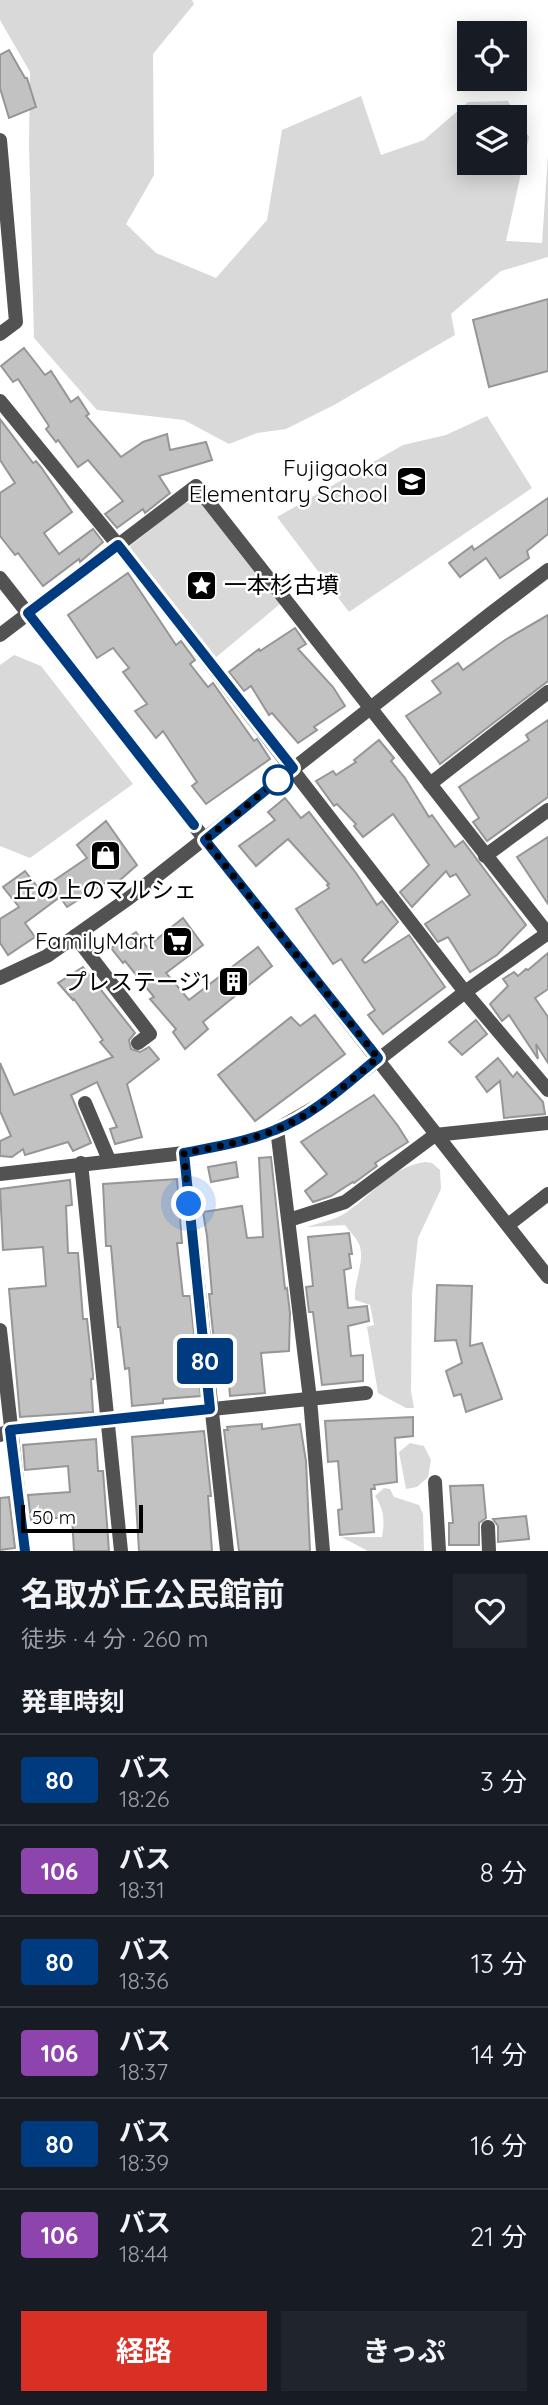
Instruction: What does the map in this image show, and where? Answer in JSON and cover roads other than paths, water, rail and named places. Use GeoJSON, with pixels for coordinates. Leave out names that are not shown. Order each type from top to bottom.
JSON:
{"type":"FeatureCollection","features":[{"type":"Feature","properties":{"kind":"street"},"geometry":{"type":"LineString","coordinates":[[0,140],[16,322],[0,334]]}},
{"type":"Feature","properties":{"kind":"street"},"geometry":{"type":"LineString","coordinates":[[0,401],[118,545],[465,992],[548,1090]]}},
{"type":"Feature","properties":{"kind":"street"},"geometry":{"type":"LineString","coordinates":[[0,635],[196,486],[548,934],[465,992],[324,1102],[277,1129],[240,1142],[184,1153],[0,1174]]}},
{"type":"Feature","properties":{"kind":"street"},"geometry":{"type":"LineString","coordinates":[[0,978],[47,956],[205,840],[293,768],[548,570]]}},
{"type":"Feature","properties":{"kind":"street"},"geometry":{"type":"LineString","coordinates":[[0,578],[548,1277]]}},
{"type":"Feature","properties":{"kind":"street"},"geometry":{"type":"LineString","coordinates":[[430,784],[548,692]]}},
{"type":"Feature","properties":{"kind":"street"},"geometry":{"type":"LineString","coordinates":[[485,856],[548,810]]}},
{"type":"Feature","properties":{"kind":"street"},"geometry":{"type":"LineString","coordinates":[[75,936],[150,1034],[138,1043]]}},
{"type":"Feature","properties":{"kind":"street"},"geometry":{"type":"LineString","coordinates":[[85,1102],[109,1160]]}},
{"type":"Feature","properties":{"kind":"street"},"geometry":{"type":"LineString","coordinates":[[289,1220],[345,1202],[435,1135],[548,1123]]}},
{"type":"Feature","properties":{"kind":"street"},"geometry":{"type":"LineString","coordinates":[[277,1129],[310,1399],[323,1551]]}},
{"type":"Feature","properties":{"kind":"street"},"geometry":{"type":"LineString","coordinates":[[184,1153],[227,1551]]}},
{"type":"Feature","properties":{"kind":"street"},"geometry":{"type":"LineString","coordinates":[[81,1163],[121,1551]]}},
{"type":"Feature","properties":{"kind":"street"},"geometry":{"type":"LineString","coordinates":[[508,1225],[548,1195]]}},
{"type":"Feature","properties":{"kind":"street"},"geometry":{"type":"LineString","coordinates":[[0,1330],[5,1432],[25,1551]]}},
{"type":"Feature","properties":{"kind":"street"},"geometry":{"type":"LineString","coordinates":[[5,1432],[366,1393]]}},
{"type":"Feature","properties":{"kind":"street"},"geometry":{"type":"LineString","coordinates":[[435,1482],[439,1551]]}},
{"type":"Feature","properties":{"kind":"street"},"geometry":{"type":"LineString","coordinates":[[488,1527],[488,1551]]}},
{"type":"Feature","properties":{"kind":"place","name":"Fujigaoka Elementary School"},"geometry":{"type":"Point","coordinates":[411,481]}},
{"type":"Feature","properties":{"kind":"place","name":"一本杉古墳"},"geometry":{"type":"Point","coordinates":[201,585]}},
{"type":"Feature","properties":{"kind":"place","name":"丘の上のマルシェ"},"geometry":{"type":"Point","coordinates":[105,856]}},
{"type":"Feature","properties":{"kind":"place","name":"FamilyMart"},"geometry":{"type":"Point","coordinates":[178,941]}},
{"type":"Feature","properties":{"kind":"place","name":"プレステージ1"},"geometry":{"type":"Point","coordinates":[233,982]}}]}
